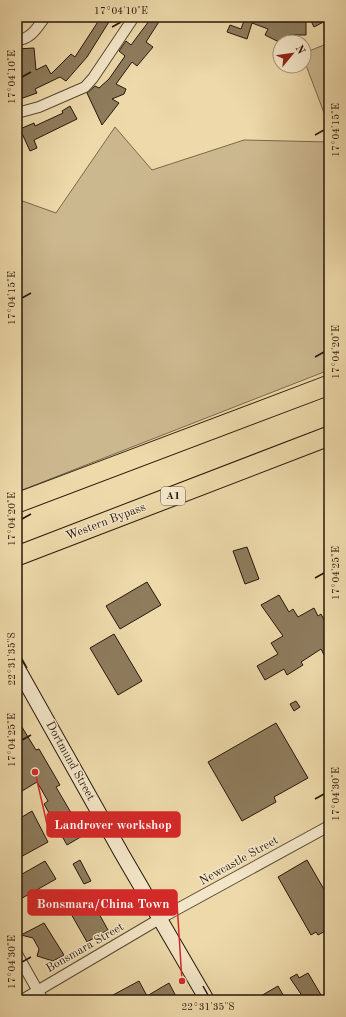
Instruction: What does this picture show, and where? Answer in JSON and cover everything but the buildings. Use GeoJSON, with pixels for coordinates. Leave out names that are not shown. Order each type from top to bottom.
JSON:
{"type":"FeatureCollection","features":[{"type":"Feature","properties":{"kind":"highway"},"geometry":{"type":"LineString","coordinates":[[17,503],[329,386]]}},
{"type":"Feature","properties":{"kind":"highway","name":"Western Bypass"},"geometry":{"type":"LineString","coordinates":[[17,556],[329,436]]}},
{"type":"Feature","properties":{"kind":"street"},"geometry":{"type":"LineString","coordinates":[[17,40],[29,36],[45,17]]}},
{"type":"Feature","properties":{"kind":"street"},"geometry":{"type":"LineString","coordinates":[[17,113],[39,107],[85,87],[93,78],[134,17]]}},
{"type":"Feature","properties":{"kind":"street","name":"Dortmund Street"},"geometry":{"type":"LineString","coordinates":[[17,667],[122,854],[161,918],[207,1000]]}},
{"type":"Feature","properties":{"kind":"street","name":"Newcastle Street"},"geometry":{"type":"LineString","coordinates":[[161,918],[329,826]]}},
{"type":"Feature","properties":{"kind":"street","name":"Bonsmara Street"},"geometry":{"type":"LineString","coordinates":[[22,1000],[40,996],[161,918]]}},
{"type":"Feature","properties":{"kind":"street"},"geometry":{"type":"LineString","coordinates":[[17,954],[40,996]]}},
{"type":"Feature","properties":{"kind":"shaded area"},"geometry":{"type":"Polygon","coordinates":[[[329,43],[329,126],[309,74],[312,74],[312,50],[329,43]]]}},
{"type":"Feature","properties":{"kind":"shaded area"},"geometry":{"type":"Polygon","coordinates":[[[115,127],[152,170],[244,140],[329,142],[329,370],[17,492],[17,199],[56,213],[115,127]]]}},
{"type":"Feature","properties":{"kind":"place","name":"Landrover workshop"},"geometry":{"type":"Point","coordinates":[35,772]}},
{"type":"Feature","properties":{"kind":"place","name":"Bonsmara/China Town"},"geometry":{"type":"Point","coordinates":[182,981]}}]}
